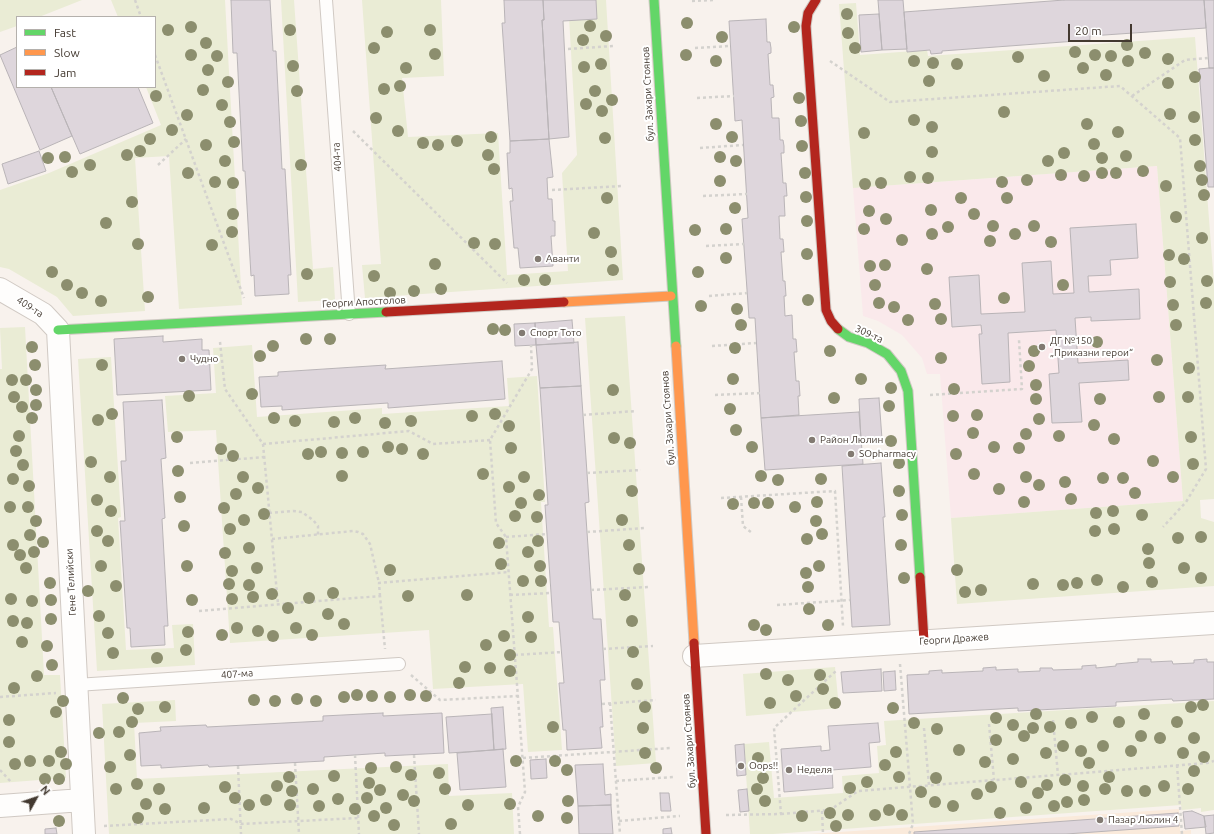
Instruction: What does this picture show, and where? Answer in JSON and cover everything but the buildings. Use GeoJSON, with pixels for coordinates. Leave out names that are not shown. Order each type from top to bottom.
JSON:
{"type":"FeatureCollection","features":[{"type":"Feature","properties":{"kind":"street","name":"бул. Захари Стоянов"},"geometry":{"type":"LineString","coordinates":[[654,0],[671,296],[706,834]]}},
{"type":"Feature","properties":{"kind":"street","name":"309-та"},"geometry":{"type":"LineString","coordinates":[[816,0],[808,13],[806,26],[826,310],[831,321],[839,330],[849,337],[868,343],[887,354],[901,371],[908,391],[924,641]]}},
{"type":"Feature","properties":{"kind":"street","name":"409-та"},"geometry":{"type":"LineString","coordinates":[[0,289],[43,314],[58,330]]}},
{"type":"Feature","properties":{"kind":"street","name":"Георги Апостолов"},"geometry":{"type":"LineString","coordinates":[[58,330],[671,296]]}},
{"type":"Feature","properties":{"kind":"street","name":"Гене Телийски"},"geometry":{"type":"LineString","coordinates":[[58,330],[84,831]]}},
{"type":"Feature","properties":{"kind":"street","name":"Георги Дражев"},"geometry":{"type":"LineString","coordinates":[[694,656],[1214,623]]}},
{"type":"Feature","properties":{"kind":"street"},"geometry":{"type":"LineString","coordinates":[[0,806],[82,800]]}},
{"type":"Feature","properties":{"kind":"lane","name":"404-та"},"geometry":{"type":"LineString","coordinates":[[326,0],[349,314]]}},
{"type":"Feature","properties":{"kind":"lane","name":"407-ма"},"geometry":{"type":"LineString","coordinates":[[76,688],[399,664]]}},
{"type":"Feature","properties":{"kind":"path"},"geometry":{"type":"LineString","coordinates":[[134,0],[141,16]]}},
{"type":"Feature","properties":{"kind":"path"},"geometry":{"type":"LineString","coordinates":[[692,1],[713,0]]}},
{"type":"Feature","properties":{"kind":"path"},"geometry":{"type":"LineString","coordinates":[[568,49],[614,46]]}},
{"type":"Feature","properties":{"kind":"path"},"geometry":{"type":"LineString","coordinates":[[695,48],[730,46]]}},
{"type":"Feature","properties":{"kind":"path"},"geometry":{"type":"LineString","coordinates":[[808,46],[890,102],[1120,86],[1180,138],[1206,469],[1186,502],[1164,527]]}},
{"type":"Feature","properties":{"kind":"path"},"geometry":{"type":"LineString","coordinates":[[156,58],[252,319]]}},
{"type":"Feature","properties":{"kind":"path"},"geometry":{"type":"LineString","coordinates":[[1132,96],[1185,60],[1209,58]]}},
{"type":"Feature","properties":{"kind":"path"},"geometry":{"type":"LineString","coordinates":[[698,98],[734,96]]}},
{"type":"Feature","properties":{"kind":"path"},"geometry":{"type":"LineString","coordinates":[[334,112],[528,304]]}},
{"type":"Feature","properties":{"kind":"path"},"geometry":{"type":"LineString","coordinates":[[158,165],[186,139]]}},
{"type":"Feature","properties":{"kind":"path"},"geometry":{"type":"LineString","coordinates":[[700,148],[743,145]]}},
{"type":"Feature","properties":{"kind":"path"},"geometry":{"type":"LineString","coordinates":[[552,190],[622,186]]}},
{"type":"Feature","properties":{"kind":"path"},"geometry":{"type":"LineString","coordinates":[[703,196],[747,194]]}},
{"type":"Feature","properties":{"kind":"path"},"geometry":{"type":"LineString","coordinates":[[706,246],[744,244]]}},
{"type":"Feature","properties":{"kind":"path"},"geometry":{"type":"LineString","coordinates":[[709,296],[747,293]]}},
{"type":"Feature","properties":{"kind":"path"},"geometry":{"type":"LineString","coordinates":[[217,321],[225,389],[263,444],[278,604]]}},
{"type":"Feature","properties":{"kind":"path"},"geometry":{"type":"LineString","coordinates":[[908,396],[1022,389],[1019,340]]}},
{"type":"Feature","properties":{"kind":"path"},"geometry":{"type":"LineString","coordinates":[[712,346],[756,343]]}},
{"type":"Feature","properties":{"kind":"path"},"geometry":{"type":"LineString","coordinates":[[520,834],[518,807],[526,792],[506,537],[496,523],[490,440],[532,369],[531,345]]}},
{"type":"Feature","properties":{"kind":"path"},"geometry":{"type":"LineString","coordinates":[[715,396],[760,393]]}},
{"type":"Feature","properties":{"kind":"path"},"geometry":{"type":"LineString","coordinates":[[583,415],[636,411]]}},
{"type":"Feature","properties":{"kind":"path"},"geometry":{"type":"LineString","coordinates":[[263,444],[409,431],[433,444],[490,440]]}},
{"type":"Feature","properties":{"kind":"path"},"geometry":{"type":"LineString","coordinates":[[190,463],[264,457]]}},
{"type":"Feature","properties":{"kind":"path"},"geometry":{"type":"LineString","coordinates":[[587,473],[641,470]]}},
{"type":"Feature","properties":{"kind":"path"},"geometry":{"type":"LineString","coordinates":[[721,498],[835,491],[842,601],[854,646],[774,728],[781,814]]}},
{"type":"Feature","properties":{"kind":"path"},"geometry":{"type":"LineString","coordinates":[[741,497],[743,526],[752,534]]}},
{"type":"Feature","properties":{"kind":"path"},"geometry":{"type":"LineString","coordinates":[[269,513],[293,511],[302,512],[313,520],[318,526],[318,535]]}},
{"type":"Feature","properties":{"kind":"path"},"geometry":{"type":"LineString","coordinates":[[587,532],[645,528]]}},
{"type":"Feature","properties":{"kind":"path"},"geometry":{"type":"LineString","coordinates":[[272,539],[353,531],[364,534],[370,544],[379,583],[386,665]]}},
{"type":"Feature","properties":{"kind":"path"},"geometry":{"type":"LineString","coordinates":[[506,537],[547,534]]}},
{"type":"Feature","properties":{"kind":"path"},"geometry":{"type":"LineString","coordinates":[[379,583],[508,572]]}},
{"type":"Feature","properties":{"kind":"path"},"geometry":{"type":"LineString","coordinates":[[591,590],[648,587]]}},
{"type":"Feature","properties":{"kind":"path"},"geometry":{"type":"LineString","coordinates":[[510,596],[551,593]]}},
{"type":"Feature","properties":{"kind":"path"},"geometry":{"type":"LineString","coordinates":[[199,611],[380,596]]}},
{"type":"Feature","properties":{"kind":"path"},"geometry":{"type":"LineString","coordinates":[[777,605],[850,600]]}},
{"type":"Feature","properties":{"kind":"path"},"geometry":{"type":"LineString","coordinates":[[898,643],[913,824],[909,834]]}},
{"type":"Feature","properties":{"kind":"path"},"geometry":{"type":"LineString","coordinates":[[603,649],[653,646]]}},
{"type":"Feature","properties":{"kind":"path"},"geometry":{"type":"LineString","coordinates":[[515,655],[562,652]]}},
{"type":"Feature","properties":{"kind":"path"},"geometry":{"type":"LineString","coordinates":[[399,664],[440,700],[518,696]]}},
{"type":"Feature","properties":{"kind":"path"},"geometry":{"type":"LineString","coordinates":[[0,697],[76,688]]}},
{"type":"Feature","properties":{"kind":"path"},"geometry":{"type":"LineString","coordinates":[[602,704],[656,700]]}},
{"type":"Feature","properties":{"kind":"path"},"geometry":{"type":"LineString","coordinates":[[610,703],[620,834]]}},
{"type":"Feature","properties":{"kind":"path"},"geometry":{"type":"LineString","coordinates":[[1053,720],[1058,775]]}},
{"type":"Feature","properties":{"kind":"path"},"geometry":{"type":"LineString","coordinates":[[989,724],[994,780]]}},
{"type":"Feature","properties":{"kind":"path"},"geometry":{"type":"LineString","coordinates":[[924,728],[928,785]]}},
{"type":"Feature","properties":{"kind":"path"},"geometry":{"type":"LineString","coordinates":[[523,758],[671,748]]}},
{"type":"Feature","properties":{"kind":"path"},"geometry":{"type":"LineString","coordinates":[[355,755],[359,834]]}},
{"type":"Feature","properties":{"kind":"path"},"geometry":{"type":"LineString","coordinates":[[414,755],[419,834]]}},
{"type":"Feature","properties":{"kind":"path"},"geometry":{"type":"LineString","coordinates":[[731,815],[781,814],[830,810],[858,791],[1207,763],[1214,761]]}},
{"type":"Feature","properties":{"kind":"path"},"geometry":{"type":"LineString","coordinates":[[295,763],[299,834]]}},
{"type":"Feature","properties":{"kind":"path"},"geometry":{"type":"LineString","coordinates":[[1177,765],[1182,834]]}},
{"type":"Feature","properties":{"kind":"path"},"geometry":{"type":"LineString","coordinates":[[238,766],[241,834]]}},
{"type":"Feature","properties":{"kind":"path"},"geometry":{"type":"LineString","coordinates":[[616,781],[673,777]]}},
{"type":"Feature","properties":{"kind":"path"},"geometry":{"type":"LineString","coordinates":[[822,810],[823,834]]}},
{"type":"Feature","properties":{"kind":"path"},"geometry":{"type":"LineString","coordinates":[[619,821],[680,816]]}},
{"type":"Feature","properties":{"kind":"path"},"geometry":{"type":"LineString","coordinates":[[84,831],[231,819],[241,824],[358,818]]}},
{"type":"Feature","properties":{"kind":"shaded area","name":"ДГ №150 „Приказни герои“"},"geometry":{"type":"Polygon","coordinates":[[[1157,166],[1183,501],[951,518],[940,374],[927,374],[922,358],[902,335],[878,321],[863,316],[853,188],[1157,166]]]}},
{"type":"Feature","properties":{"kind":"shaded area","name":"Пазар Люлин 4"},"geometry":{"type":"Polygon","coordinates":[[[1179,809],[1180,831],[1191,830],[1191,834],[810,834],[1179,809]]]}},
{"type":"Feature","properties":{"kind":"green space"},"geometry":{"type":"Polygon","coordinates":[[[0,0],[82,0],[42,16],[16,16],[16,26],[0,32],[0,0]]]}},
{"type":"Feature","properties":{"kind":"green space"},"geometry":{"type":"Polygon","coordinates":[[[111,0],[225,0],[242,305],[179,309],[169,156],[135,158],[145,311],[73,316],[57,297],[9,269],[0,267],[0,190],[49,173],[161,125],[146,88],[156,88],[156,16],[118,16],[111,0]]]}},
{"type":"Feature","properties":{"kind":"green space"},"geometry":{"type":"Polygon","coordinates":[[[281,0],[294,0],[313,269],[333,267],[335,300],[298,302],[281,0]]]}},
{"type":"Feature","properties":{"kind":"green space"},"geometry":{"type":"Polygon","coordinates":[[[362,0],[441,0],[444,76],[402,78],[408,137],[498,133],[507,275],[568,271],[562,173],[577,155],[568,0],[606,0],[623,280],[365,298],[362,265],[381,264],[362,0]]]}},
{"type":"Feature","properties":{"kind":"green space"},"geometry":{"type":"Polygon","coordinates":[[[856,3],[860,55],[927,50],[928,56],[1195,37],[1214,284],[1214,499],[1200,500],[1201,518],[1214,522],[1214,586],[957,604],[951,518],[1183,501],[1157,166],[853,188],[839,4],[856,3]]]}},
{"type":"Feature","properties":{"kind":"green space"},"geometry":{"type":"Polygon","coordinates":[[[625,316],[656,763],[616,766],[585,318],[625,316]]]}},
{"type":"Feature","properties":{"kind":"green space"},"geometry":{"type":"Polygon","coordinates":[[[25,327],[44,675],[60,675],[66,778],[0,783],[0,369],[2,369],[0,328],[25,327]]]}},
{"type":"Feature","properties":{"kind":"green space"},"geometry":{"type":"Polygon","coordinates":[[[252,345],[257,417],[382,408],[382,414],[509,406],[507,378],[537,376],[545,502],[541,502],[549,627],[553,627],[562,750],[528,752],[523,684],[433,689],[429,630],[230,643],[216,430],[168,432],[165,396],[216,393],[213,348],[252,345]]]}},
{"type":"Feature","properties":{"kind":"green space"},"geometry":{"type":"Polygon","coordinates":[[[111,357],[121,517],[118,518],[126,650],[174,648],[172,625],[193,624],[195,665],[97,671],[78,359],[111,357]]]}},
{"type":"Feature","properties":{"kind":"green space"},"geometry":{"type":"Polygon","coordinates":[[[835,667],[839,708],[746,716],[743,674],[835,667]]]}},
{"type":"Feature","properties":{"kind":"green space"},"geometry":{"type":"Polygon","coordinates":[[[175,700],[176,721],[134,723],[137,779],[448,764],[449,796],[512,793],[514,834],[109,834],[102,704],[175,700]]]}},
{"type":"Feature","properties":{"kind":"green space"},"geometry":{"type":"Polygon","coordinates":[[[1214,701],[1214,810],[1201,812],[1201,808],[1182,810],[1181,805],[773,834],[750,834],[744,744],[769,742],[774,798],[843,793],[842,776],[879,773],[877,746],[886,745],[884,721],[1214,701]]]}},
{"type":"Feature","properties":{"kind":"traffic: fast"},"geometry":{"type":"LineString","coordinates":[[654,0],[676,346]]}},
{"type":"Feature","properties":{"kind":"traffic: fast"},"geometry":{"type":"LineString","coordinates":[[58,330],[386,312]]}},
{"type":"Feature","properties":{"kind":"traffic: fast"},"geometry":{"type":"LineString","coordinates":[[838,329],[849,337],[868,343],[887,354],[901,371],[908,391],[920,577]]}},
{"type":"Feature","properties":{"kind":"traffic: slow"},"geometry":{"type":"LineString","coordinates":[[564,302],[671,296]]}},
{"type":"Feature","properties":{"kind":"traffic: slow"},"geometry":{"type":"LineString","coordinates":[[676,346],[694,643]]}},
{"type":"Feature","properties":{"kind":"traffic: jam"},"geometry":{"type":"LineString","coordinates":[[816,0],[808,13],[806,26],[826,310],[831,321],[838,329]]}},
{"type":"Feature","properties":{"kind":"traffic: jam"},"geometry":{"type":"LineString","coordinates":[[386,312],[564,302]]}},
{"type":"Feature","properties":{"kind":"traffic: jam"},"geometry":{"type":"LineString","coordinates":[[920,577],[924,641]]}},
{"type":"Feature","properties":{"kind":"traffic: jam"},"geometry":{"type":"LineString","coordinates":[[694,643],[706,834]]}},
{"type":"Feature","properties":{"kind":"place","name":"Аванти"},"geometry":{"type":"Point","coordinates":[538,259]}},
{"type":"Feature","properties":{"kind":"place","name":"Спорт Тото"},"geometry":{"type":"Point","coordinates":[522,333]}},
{"type":"Feature","properties":{"kind":"place","name":"ДГ №150 „Приказни герои“"},"geometry":{"type":"Point","coordinates":[1042,347]}},
{"type":"Feature","properties":{"kind":"place","name":"Чудно"},"geometry":{"type":"Point","coordinates":[182,359]}},
{"type":"Feature","properties":{"kind":"place","name":"Район Люлин"},"geometry":{"type":"Point","coordinates":[812,440]}},
{"type":"Feature","properties":{"kind":"place","name":"SOpharmacy"},"geometry":{"type":"Point","coordinates":[851,454]}},
{"type":"Feature","properties":{"kind":"place","name":"Oops!!"},"geometry":{"type":"Point","coordinates":[741,766]}},
{"type":"Feature","properties":{"kind":"place","name":"Неделя"},"geometry":{"type":"Point","coordinates":[789,770]}},
{"type":"Feature","properties":{"kind":"place","name":"Пазар Люлин 4"},"geometry":{"type":"Point","coordinates":[1100,820]}}]}
